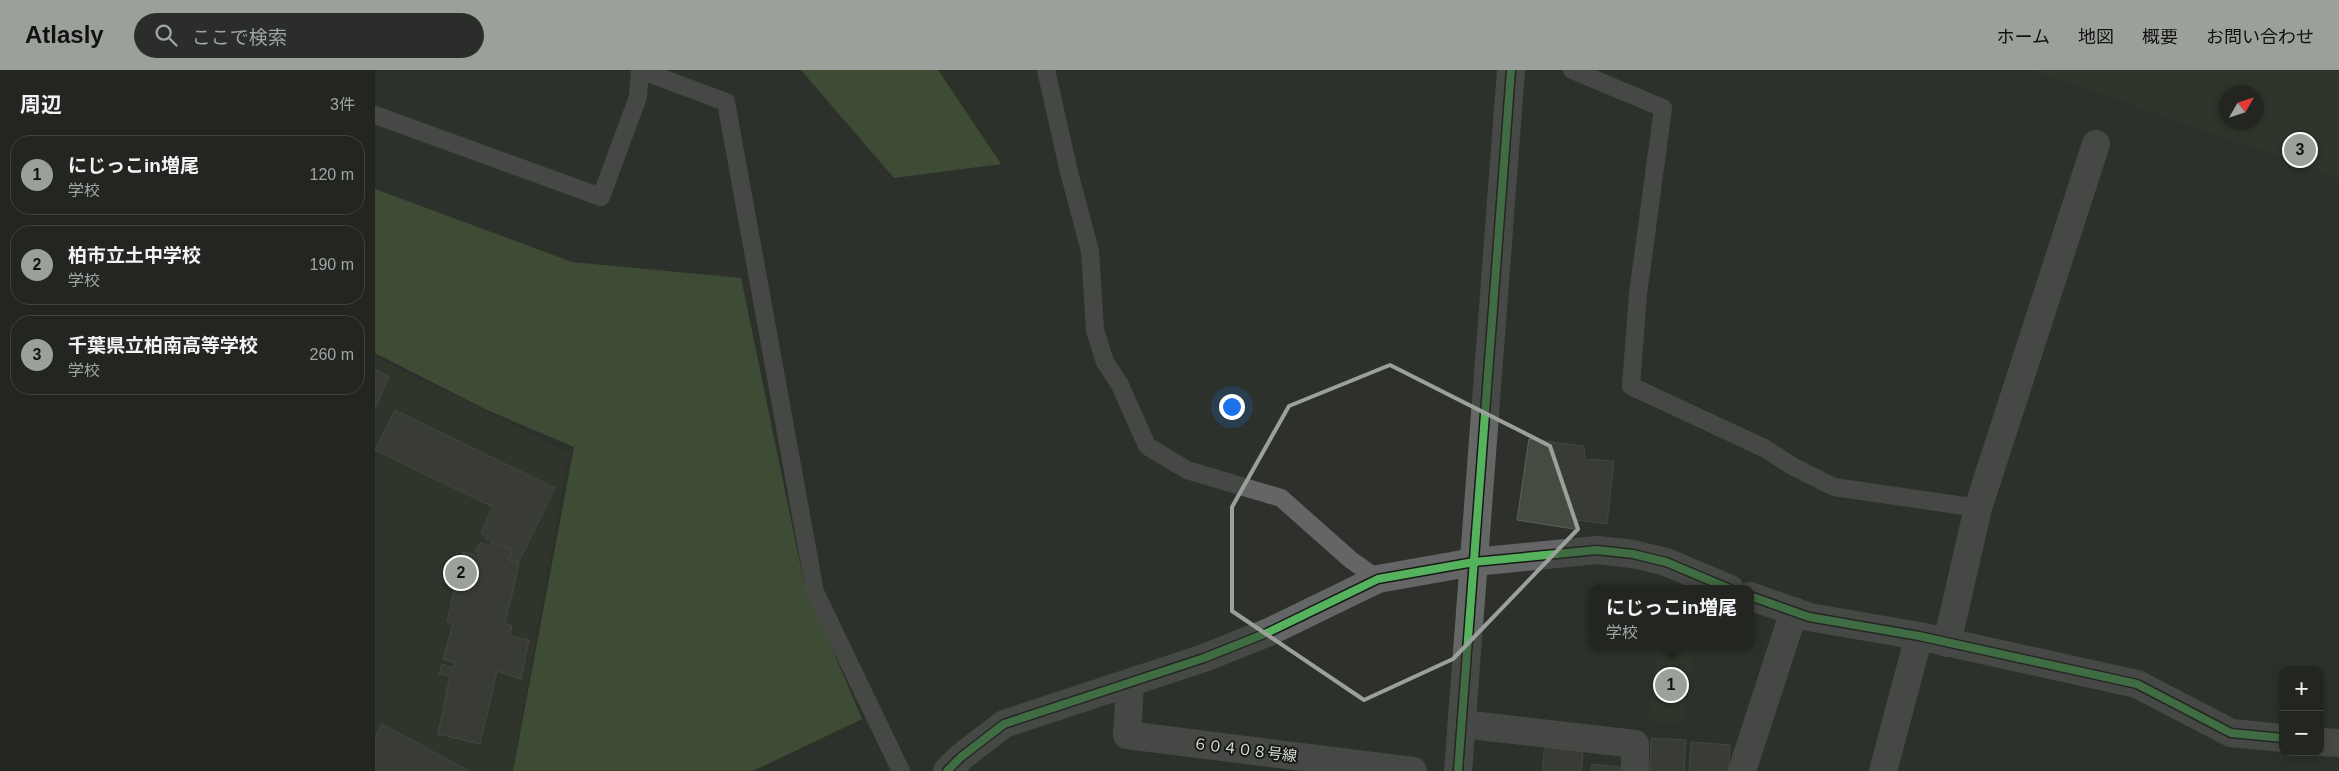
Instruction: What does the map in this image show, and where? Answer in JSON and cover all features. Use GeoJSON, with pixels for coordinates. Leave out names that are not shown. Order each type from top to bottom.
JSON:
{"type":"FeatureCollection","features":[{"type":"Feature","properties":{"kind":"street"},"geometry":{"type":"LineString","coordinates":[[1458,771],[1511,70]]}},
{"type":"Feature","properties":{"kind":"street"},"geometry":{"type":"LineString","coordinates":[[1947,643],[1978,508],[2096,144]]}},
{"type":"Feature","properties":{"kind":"street"},"geometry":{"type":"LineString","coordinates":[[947,771],[961,757],[1004,724],[1130,684],[1269,632],[1378,579],[1474,562],[1597,550],[1633,554],[1666,562],[1721,585]]}},
{"type":"Feature","properties":{"kind":"street"},"geometry":{"type":"LineString","coordinates":[[1754,597],[1809,617],[1919,636],[2137,684],[2231,733],[2279,738]]}},
{"type":"Feature","properties":{"kind":"street"},"geometry":{"type":"LineString","coordinates":[[1742,771],[1794,611]]}},
{"type":"Feature","properties":{"kind":"street"},"geometry":{"type":"LineString","coordinates":[[1883,771],[1919,636]]}},
{"type":"Feature","properties":{"kind":"street","name":"６０４０８号線"},"geometry":{"type":"LineString","coordinates":[[1130,684],[1127,735],[1413,771]]}},
{"type":"Feature","properties":{"kind":"street"},"geometry":{"type":"LineString","coordinates":[[1462,724],[1635,744],[1635,771]]}},
{"type":"Feature","properties":{"kind":"street"},"geometry":{"type":"LineString","coordinates":[[2324,742],[2339,743]]}},
{"type":"Feature","properties":{"kind":"lane"},"geometry":{"type":"LineString","coordinates":[[375,115],[601,197],[638,97],[640,70],[726,102],[815,592],[901,771]]}},
{"type":"Feature","properties":{"kind":"lane"},"geometry":{"type":"LineString","coordinates":[[1047,70],[1069,172],[1090,251],[1095,330],[1105,362],[1120,385],[1147,446],[1187,470],[1281,498],[1351,560],[1378,579]]}},
{"type":"Feature","properties":{"kind":"lane"},"geometry":{"type":"LineString","coordinates":[[1573,70],[1663,108],[1638,294],[1631,386],[1766,449],[1792,466],[1834,487],[1978,508]]}},
{"type":"Feature","properties":{"kind":"highlighted area"},"geometry":{"type":"Polygon","coordinates":[[[1390,365],[1550,446],[1578,529],[1453,659],[1364,700],[1232,611],[1232,507],[1289,406],[1390,365]]]}},
{"type":"Feature","properties":{"kind":"shaded area"},"geometry":{"type":"Polygon","coordinates":[[[2033,70],[2339,70],[2339,178],[2033,70]]]}},
{"type":"Feature","properties":{"kind":"shaded area"},"geometry":{"type":"Polygon","coordinates":[[[375,357],[569,452],[512,771],[375,771],[375,357]]]}},
{"type":"Feature","properties":{"kind":"shaded area"},"geometry":{"type":"Polygon","coordinates":[[[1657,650],[1695,650],[1683,724],[1648,721],[1657,650]]]}},
{"type":"Feature","properties":{"kind":"green space"},"geometry":{"type":"Polygon","coordinates":[[[801,70],[938,70],[1001,164],[894,178],[801,70]]]}},
{"type":"Feature","properties":{"kind":"green space"},"geometry":{"type":"Polygon","coordinates":[[[375,189],[572,262],[741,278],[804,583],[862,719],[753,771],[513,771],[574,447],[487,410],[375,353],[375,189]]]}},
{"type":"Feature","properties":{"kind":"building"},"geometry":{"type":"Polygon","coordinates":[[[375,370],[389,376],[375,409],[375,370]]]}},
{"type":"Feature","properties":{"kind":"building"},"geometry":{"type":"Polygon","coordinates":[[[395,410],[555,488],[518,563],[509,560],[512,550],[487,539],[481,532],[493,507],[375,450],[395,410]]]}},
{"type":"Feature","properties":{"kind":"building"},"geometry":{"type":"Polygon","coordinates":[[[1529,439],[1584,446],[1585,459],[1614,461],[1607,524],[1576,520],[1574,529],[1517,520],[1529,439]]]}},
{"type":"Feature","properties":{"kind":"building"},"geometry":{"type":"Polygon","coordinates":[[[492,541],[512,550],[509,560],[519,564],[505,624],[512,626],[510,636],[529,640],[521,679],[497,671],[480,744],[438,734],[450,676],[439,674],[442,664],[453,668],[455,663],[443,659],[453,624],[447,622],[463,552],[478,556],[479,553],[475,551],[480,543],[490,546],[492,541]]]}},
{"type":"Feature","properties":{"kind":"building"},"geometry":{"type":"Polygon","coordinates":[[[382,724],[469,771],[375,771],[375,737],[382,724]]]}},
{"type":"Feature","properties":{"kind":"building"},"geometry":{"type":"Polygon","coordinates":[[[1651,738],[1686,740],[1684,771],[1650,771],[1651,738]]]}},
{"type":"Feature","properties":{"kind":"building"},"geometry":{"type":"Polygon","coordinates":[[[1545,742],[1584,745],[1581,771],[1542,771],[1545,742]]]}},
{"type":"Feature","properties":{"kind":"building"},"geometry":{"type":"Polygon","coordinates":[[[1691,742],[1730,745],[1729,771],[1689,771],[1691,742]]]}},
{"type":"Feature","properties":{"kind":"building"},"geometry":{"type":"Polygon","coordinates":[[[1592,764],[1621,767],[1621,771],[1591,771],[1592,764]]]}},
{"type":"Feature","properties":{"kind":"cycle path"},"geometry":{"type":"LineString","coordinates":[[1458,771],[1511,70]]}},
{"type":"Feature","properties":{"kind":"cycle path"},"geometry":{"type":"LineString","coordinates":[[947,771],[961,757],[1004,724],[1204,658],[1269,632],[1378,579],[1474,562],[1597,550],[1633,554],[1666,562],[1721,585]]}},
{"type":"Feature","properties":{"kind":"cycle path"},"geometry":{"type":"LineString","coordinates":[[1754,597],[1809,617],[1919,636],[2137,684],[2231,733],[2279,738]]}},
{"type":"Feature","properties":{"kind":"place","name":"千葉県立柏南高等学校"},"geometry":{"type":"Point","coordinates":[2300,150]}},
{"type":"Feature","properties":{"kind":"place","name":"柏市立土中学校"},"geometry":{"type":"Point","coordinates":[461,573]}},
{"type":"Feature","properties":{"kind":"place","name":"にじっこin増尾"},"geometry":{"type":"Point","coordinates":[1671,685]}}]}
